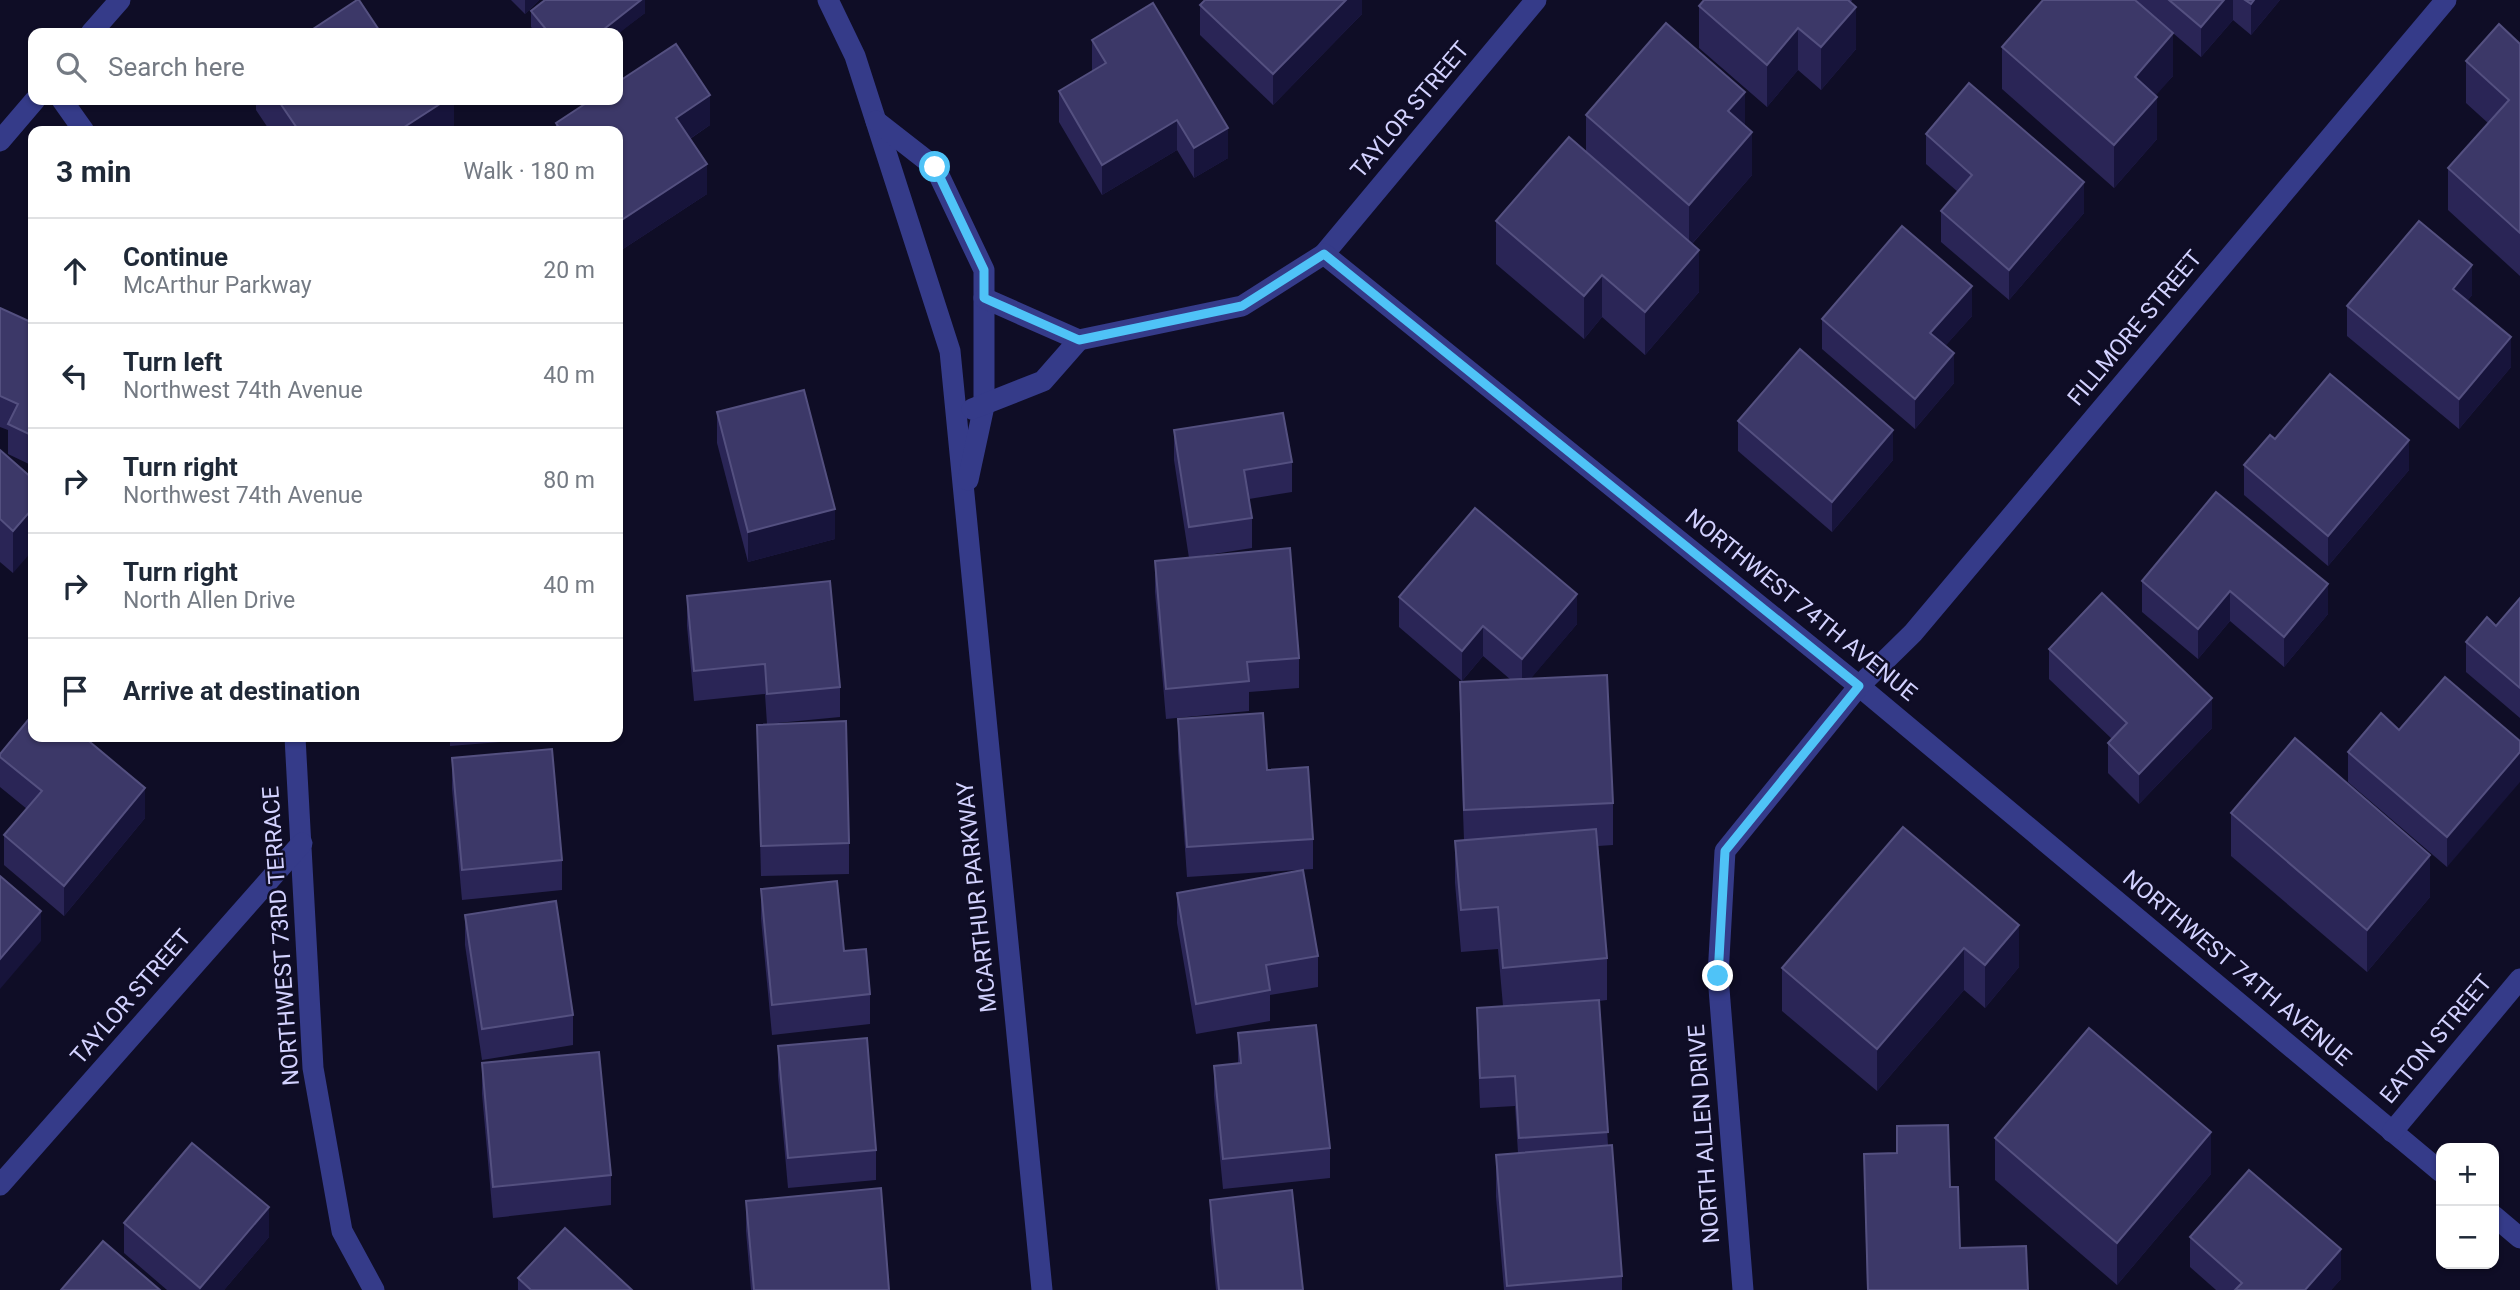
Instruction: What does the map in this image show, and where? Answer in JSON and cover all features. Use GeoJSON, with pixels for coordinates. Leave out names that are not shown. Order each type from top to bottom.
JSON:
{"type":"FeatureCollection","features":[{"type":"Feature","properties":{"kind":"street"},"geometry":{"type":"LineString","coordinates":[[95,28],[120,0]]}},
{"type":"Feature","properties":{"kind":"street","name":"MCARTHUR PARKWAY"},"geometry":{"type":"LineString","coordinates":[[828,0],[855,56],[950,351],[954,414],[1042,1290]]}},
{"type":"Feature","properties":{"kind":"street","name":"TAYLOR STREET"},"geometry":{"type":"LineString","coordinates":[[1324,254],[1536,0]]}},
{"type":"Feature","properties":{"kind":"street","name":"FILLMORE STREET"},"geometry":{"type":"LineString","coordinates":[[1859,686],[1913,633],[2446,0]]}},
{"type":"Feature","properties":{"kind":"street"},"geometry":{"type":"LineString","coordinates":[[0,141],[31,105]]}},
{"type":"Feature","properties":{"kind":"street"},"geometry":{"type":"LineString","coordinates":[[66,105],[80,126]]}},
{"type":"Feature","properties":{"kind":"street","name":"MCARTHUR PARKWAY"},"geometry":{"type":"LineString","coordinates":[[876,121],[935,167],[984,270],[984,406],[964,499]]}},
{"type":"Feature","properties":{"kind":"street"},"geometry":{"type":"LineString","coordinates":[[984,298],[1079,340],[1242,306],[1324,254]]}},
{"type":"Feature","properties":{"kind":"street","name":"NORTHWEST 74TH AVENUE"},"geometry":{"type":"LineString","coordinates":[[1324,254],[1859,686],[2436,1168]]}},
{"type":"Feature","properties":{"kind":"street"},"geometry":{"type":"LineString","coordinates":[[954,414],[984,406],[1043,381],[1079,340]]}},
{"type":"Feature","properties":{"kind":"street","name":"NORTH ALLEN DRIVE"},"geometry":{"type":"LineString","coordinates":[[1743,1290],[1718,976],[1725,851],[1859,686]]}},
{"type":"Feature","properties":{"kind":"street","name":"NORTHWEST 73RD TERRACE"},"geometry":{"type":"LineString","coordinates":[[295,742],[313,1068],[342,1231],[374,1290]]}},
{"type":"Feature","properties":{"kind":"street","name":"TAYLOR STREET"},"geometry":{"type":"LineString","coordinates":[[0,1185],[302,843]]}},
{"type":"Feature","properties":{"kind":"street","name":"EATON STREET"},"geometry":{"type":"LineString","coordinates":[[2392,1132],[2520,979]]}},
{"type":"Feature","properties":{"kind":"street"},"geometry":{"type":"LineString","coordinates":[[2499,1220],[2520,1238]]}},
{"type":"Feature","properties":{"kind":"building"},"geometry":{"type":"Polygon","coordinates":[[[359,0],[378,28],[315,28],[359,0]]]}},
{"type":"Feature","properties":{"kind":"building"},"geometry":{"type":"Polygon","coordinates":[[[545,0],[641,0],[605,28],[545,28],[531,11],[545,0]]]}},
{"type":"Feature","properties":{"kind":"building"},"geometry":{"type":"Polygon","coordinates":[[[1205,0],[1346,0],[1273,74],[1200,5],[1205,0]]]}},
{"type":"Feature","properties":{"kind":"building"},"geometry":{"type":"Polygon","coordinates":[[[1704,0],[1848,0],[1856,7],[1821,47],[1798,28],[1767,65],[1699,6],[1704,0]]]}},
{"type":"Feature","properties":{"kind":"building"},"geometry":{"type":"Polygon","coordinates":[[[2043,0],[2135,0],[2173,33],[2135,77],[2157,97],[2114,145],[2002,47],[2043,0]]]}},
{"type":"Feature","properties":{"kind":"building"},"geometry":{"type":"Polygon","coordinates":[[[2169,0],[2224,0],[2201,27],[2169,0]]]}},
{"type":"Feature","properties":{"kind":"building"},"geometry":{"type":"Polygon","coordinates":[[[1153,3],[1228,128],[1194,148],[1177,120],[1102,165],[1059,91],[1106,63],[1092,40],[1153,3]]]}},
{"type":"Feature","properties":{"kind":"building"},"geometry":{"type":"Polygon","coordinates":[[[1666,23],[1745,92],[1728,111],[1752,132],[1689,205],[1586,115],[1666,23]]]}},
{"type":"Feature","properties":{"kind":"building"},"geometry":{"type":"Polygon","coordinates":[[[2499,24],[2520,44],[2520,233],[2448,168],[2509,100],[2466,61],[2499,24]]]}},
{"type":"Feature","properties":{"kind":"building"},"geometry":{"type":"Polygon","coordinates":[[[676,44],[710,95],[676,118],[707,164],[623,219],[623,126],[558,126],[556,123],[583,105],[623,105],[623,79],[676,44]]]}},
{"type":"Feature","properties":{"kind":"building"},"geometry":{"type":"Polygon","coordinates":[[[1969,83],[2084,182],[2009,270],[1941,211],[1972,175],[1926,134],[1969,83]]]}},
{"type":"Feature","properties":{"kind":"building"},"geometry":{"type":"Polygon","coordinates":[[[281,105],[438,105],[406,126],[296,126],[281,105]]]}},
{"type":"Feature","properties":{"kind":"building"},"geometry":{"type":"Polygon","coordinates":[[[1569,137],[1699,250],[1645,312],[1602,275],[1584,296],[1496,221],[1569,137]]]}},
{"type":"Feature","properties":{"kind":"building"},"geometry":{"type":"Polygon","coordinates":[[[2419,221],[2472,265],[2453,289],[2511,337],[2459,399],[2347,306],[2419,221]]]}},
{"type":"Feature","properties":{"kind":"building"},"geometry":{"type":"Polygon","coordinates":[[[1902,226],[1972,286],[1930,333],[1954,353],[1915,399],[1822,319],[1902,226]]]}},
{"type":"Feature","properties":{"kind":"building"},"geometry":{"type":"Polygon","coordinates":[[[0,308],[28,321],[28,434],[8,424],[18,404],[0,396],[0,308]]]}},
{"type":"Feature","properties":{"kind":"building"},"geometry":{"type":"Polygon","coordinates":[[[1800,349],[1893,430],[1832,502],[1738,421],[1800,349]]]}},
{"type":"Feature","properties":{"kind":"building"},"geometry":{"type":"Polygon","coordinates":[[[2330,374],[2409,440],[2328,536],[2244,465],[2270,435],[2275,439],[2330,374]]]}},
{"type":"Feature","properties":{"kind":"building"},"geometry":{"type":"Polygon","coordinates":[[[804,390],[835,509],[748,532],[717,412],[804,390]]]}},
{"type":"Feature","properties":{"kind":"building"},"geometry":{"type":"Polygon","coordinates":[[[1283,413],[1292,462],[1244,470],[1252,518],[1189,527],[1174,430],[1283,413]]]}},
{"type":"Feature","properties":{"kind":"building"},"geometry":{"type":"Polygon","coordinates":[[[0,450],[28,475],[28,514],[13,531],[0,519],[0,450]]]}},
{"type":"Feature","properties":{"kind":"building"},"geometry":{"type":"Polygon","coordinates":[[[2216,492],[2328,584],[2284,637],[2230,591],[2198,629],[2142,581],[2216,492]]]}},
{"type":"Feature","properties":{"kind":"building"},"geometry":{"type":"Polygon","coordinates":[[[1475,508],[1577,594],[1522,659],[1483,626],[1462,651],[1399,597],[1475,508]]]}},
{"type":"Feature","properties":{"kind":"building"},"geometry":{"type":"Polygon","coordinates":[[[1290,548],[1299,658],[1247,662],[1249,681],[1166,689],[1155,561],[1290,548]]]}},
{"type":"Feature","properties":{"kind":"building"},"geometry":{"type":"Polygon","coordinates":[[[830,581],[840,687],[767,694],[765,664],[694,671],[687,596],[830,581]]]}},
{"type":"Feature","properties":{"kind":"building"},"geometry":{"type":"Polygon","coordinates":[[[2102,593],[2212,698],[2139,774],[2108,743],[2127,723],[2049,649],[2102,593]]]}},
{"type":"Feature","properties":{"kind":"building"},"geometry":{"type":"Polygon","coordinates":[[[2520,598],[2520,688],[2466,642],[2487,617],[2496,626],[2520,598]]]}},
{"type":"Feature","properties":{"kind":"building"},"geometry":{"type":"Polygon","coordinates":[[[1607,675],[1613,803],[1464,810],[1460,682],[1607,675]]]}},
{"type":"Feature","properties":{"kind":"building"},"geometry":{"type":"Polygon","coordinates":[[[2445,677],[2520,741],[2520,752],[2447,837],[2348,752],[2381,713],[2399,730],[2445,677]]]}},
{"type":"Feature","properties":{"kind":"building"},"geometry":{"type":"Polygon","coordinates":[[[1263,713],[1267,770],[1308,767],[1313,839],[1187,847],[1178,719],[1263,713]]]}},
{"type":"Feature","properties":{"kind":"building"},"geometry":{"type":"Polygon","coordinates":[[[28,720],[28,742],[90,742],[145,788],[64,886],[4,835],[42,791],[0,757],[28,720]]]}},
{"type":"Feature","properties":{"kind":"building"},"geometry":{"type":"Polygon","coordinates":[[[846,721],[849,843],[761,846],[757,725],[846,721]]]}},
{"type":"Feature","properties":{"kind":"building"},"geometry":{"type":"Polygon","coordinates":[[[2295,738],[2430,855],[2367,930],[2231,813],[2295,738]]]}},
{"type":"Feature","properties":{"kind":"building"},"geometry":{"type":"Polygon","coordinates":[[[552,749],[562,860],[462,870],[452,758],[552,749]]]}},
{"type":"Feature","properties":{"kind":"building"},"geometry":{"type":"Polygon","coordinates":[[[1903,827],[2019,925],[1985,965],[1964,948],[1877,1049],[1782,968],[1903,827]]]}},
{"type":"Feature","properties":{"kind":"building"},"geometry":{"type":"Polygon","coordinates":[[[1596,829],[1607,958],[1503,968],[1498,907],[1461,910],[1455,841],[1596,829]]]}},
{"type":"Feature","properties":{"kind":"building"},"geometry":{"type":"Polygon","coordinates":[[[1303,870],[1318,956],[1266,965],[1270,990],[1196,1004],[1177,893],[1303,870]]]}},
{"type":"Feature","properties":{"kind":"building"},"geometry":{"type":"Polygon","coordinates":[[[0,876],[41,911],[0,959],[0,876]]]}},
{"type":"Feature","properties":{"kind":"building"},"geometry":{"type":"Polygon","coordinates":[[[837,881],[844,951],[866,949],[870,994],[772,1005],[761,889],[837,881]]]}},
{"type":"Feature","properties":{"kind":"building"},"geometry":{"type":"Polygon","coordinates":[[[556,901],[573,1015],[482,1029],[465,915],[556,901]]]}},
{"type":"Feature","properties":{"kind":"building"},"geometry":{"type":"Polygon","coordinates":[[[1599,1000],[1608,1132],[1519,1138],[1515,1076],[1480,1078],[1477,1008],[1599,1000]]]}},
{"type":"Feature","properties":{"kind":"building"},"geometry":{"type":"Polygon","coordinates":[[[1316,1025],[1330,1148],[1223,1159],[1214,1066],[1241,1063],[1238,1033],[1316,1025]]]}},
{"type":"Feature","properties":{"kind":"building"},"geometry":{"type":"Polygon","coordinates":[[[2089,1028],[2211,1132],[2117,1243],[1995,1138],[2089,1028]]]}},
{"type":"Feature","properties":{"kind":"building"},"geometry":{"type":"Polygon","coordinates":[[[867,1038],[876,1150],[788,1158],[778,1046],[867,1038]]]}},
{"type":"Feature","properties":{"kind":"building"},"geometry":{"type":"Polygon","coordinates":[[[599,1052],[611,1175],[493,1187],[482,1063],[599,1052]]]}},
{"type":"Feature","properties":{"kind":"building"},"geometry":{"type":"Polygon","coordinates":[[[1948,1125],[1950,1187],[1958,1187],[1960,1248],[2026,1246],[2028,1290],[1868,1290],[1864,1154],[1897,1153],[1897,1126],[1948,1125]]]}},
{"type":"Feature","properties":{"kind":"building"},"geometry":{"type":"Polygon","coordinates":[[[192,1143],[269,1207],[200,1288],[124,1223],[192,1143]]]}},
{"type":"Feature","properties":{"kind":"building"},"geometry":{"type":"Polygon","coordinates":[[[1612,1145],[1622,1276],[1507,1286],[1496,1155],[1612,1145]]]}},
{"type":"Feature","properties":{"kind":"building"},"geometry":{"type":"Polygon","coordinates":[[[2249,1170],[2341,1249],[2305,1290],[2235,1290],[2242,1283],[2190,1237],[2249,1170]]]}},
{"type":"Feature","properties":{"kind":"building"},"geometry":{"type":"Polygon","coordinates":[[[881,1188],[889,1290],[754,1290],[746,1201],[881,1188]]]}},
{"type":"Feature","properties":{"kind":"building"},"geometry":{"type":"Polygon","coordinates":[[[1292,1190],[1303,1290],[1219,1290],[1210,1200],[1292,1190]]]}},
{"type":"Feature","properties":{"kind":"building"},"geometry":{"type":"Polygon","coordinates":[[[565,1228],[632,1290],[531,1290],[518,1278],[565,1228]]]}},
{"type":"Feature","properties":{"kind":"building"},"geometry":{"type":"Polygon","coordinates":[[[103,1241],[160,1290],[61,1290],[103,1241]]]}},
{"type":"Feature","properties":{"kind":"route"},"geometry":{"type":"LineString","coordinates":[[935,167],[984,270],[984,298],[1079,340],[1242,306],[1324,254],[1859,686],[1725,851],[1718,976]]}}]}
